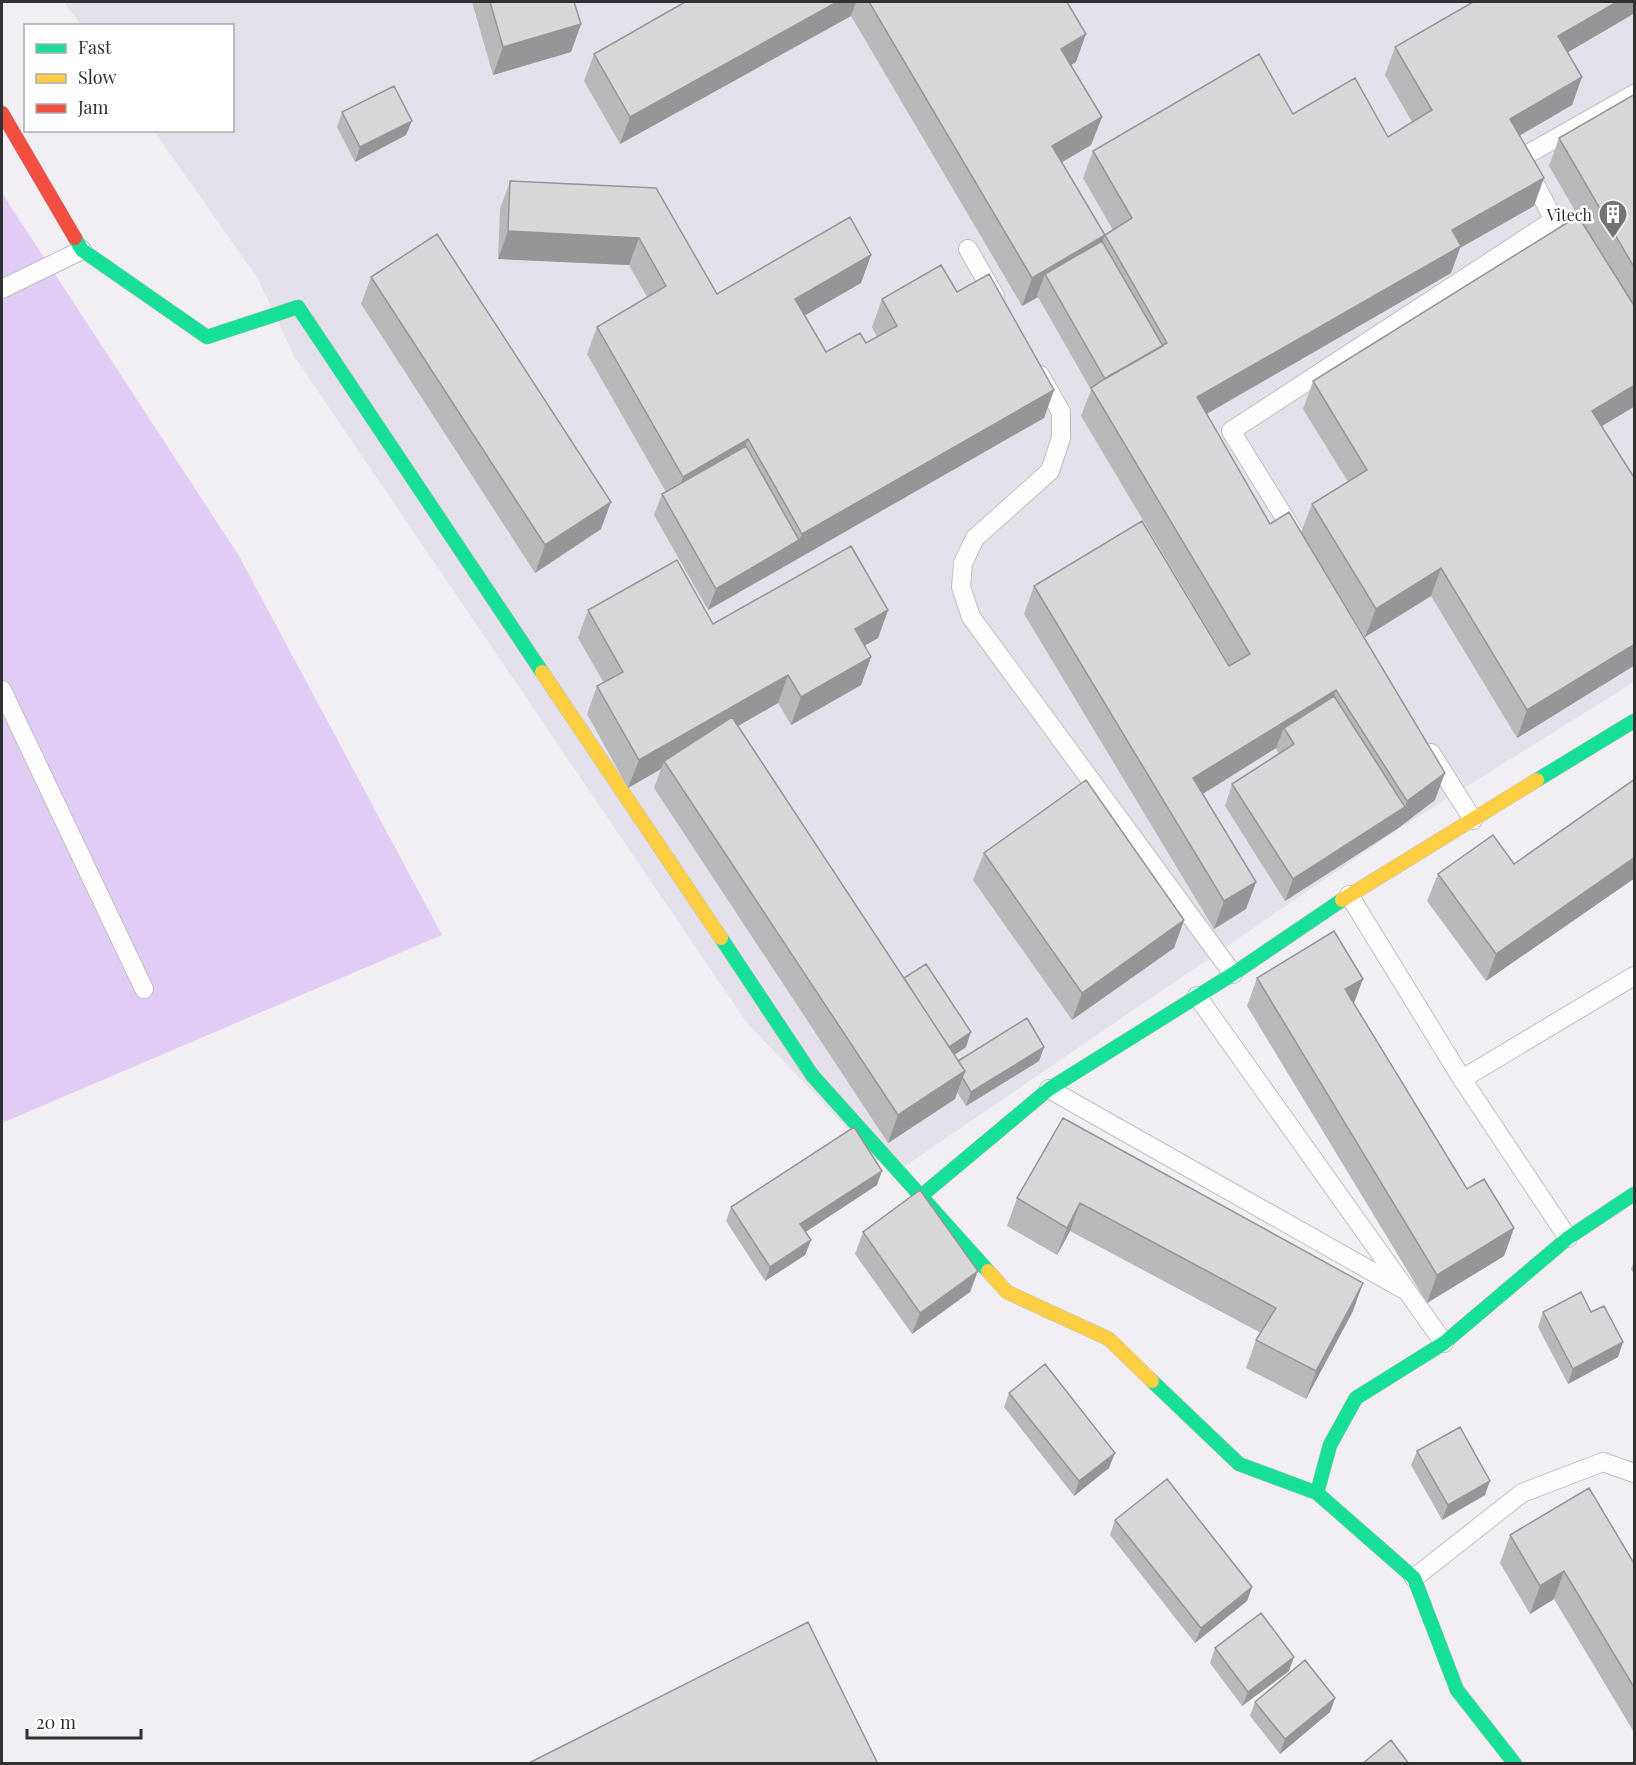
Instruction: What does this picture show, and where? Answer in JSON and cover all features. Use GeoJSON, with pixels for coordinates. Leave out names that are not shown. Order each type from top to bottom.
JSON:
{"type":"FeatureCollection","features":[{"type":"Feature","properties":{"kind":"street"},"geometry":{"type":"LineString","coordinates":[[2,112],[82,250],[207,337],[298,307],[812,1075],[1007,1292],[1109,1339],[1239,1464],[1317,1493],[1414,1578],[1457,1690],[1515,1764]]}},
{"type":"Feature","properties":{"kind":"street"},"geometry":{"type":"LineString","coordinates":[[921,1196],[1049,1089],[1233,974],[1349,895],[1635,721]]}},
{"type":"Feature","properties":{"kind":"street"},"geometry":{"type":"LineString","coordinates":[[1317,1493],[1330,1445],[1356,1398],[1443,1343],[1568,1238],[1635,1194]]}},
{"type":"Feature","properties":{"kind":"lane"},"geometry":{"type":"LineString","coordinates":[[1306,551],[1231,431],[1554,220],[1521,159],[1635,94]]}},
{"type":"Feature","properties":{"kind":"lane"},"geometry":{"type":"LineString","coordinates":[[968,249],[1003,310]]}},
{"type":"Feature","properties":{"kind":"lane"},"geometry":{"type":"LineString","coordinates":[[2,289],[82,250]]}},
{"type":"Feature","properties":{"kind":"lane"},"geometry":{"type":"LineString","coordinates":[[1032,361],[1061,412],[1060,438],[1050,471],[975,538],[963,563],[961,587],[971,617],[1233,974]]}},
{"type":"Feature","properties":{"kind":"lane"},"geometry":{"type":"LineString","coordinates":[[2,690],[144,989]]}},
{"type":"Feature","properties":{"kind":"lane"},"geometry":{"type":"LineString","coordinates":[[1423,740],[1473,820]]}},
{"type":"Feature","properties":{"kind":"lane"},"geometry":{"type":"LineString","coordinates":[[1349,895],[1462,1079],[1568,1238]]}},
{"type":"Feature","properties":{"kind":"lane"},"geometry":{"type":"LineString","coordinates":[[1462,1079],[1635,976]]}},
{"type":"Feature","properties":{"kind":"lane"},"geometry":{"type":"LineString","coordinates":[[1197,996],[1443,1343]]}},
{"type":"Feature","properties":{"kind":"lane"},"geometry":{"type":"LineString","coordinates":[[1049,1089],[1407,1292]]}},
{"type":"Feature","properties":{"kind":"lane"},"geometry":{"type":"LineString","coordinates":[[1414,1578],[1522,1493],[1603,1462],[1635,1473]]}},
{"type":"Feature","properties":{"kind":"shaded area"},"geometry":{"type":"Polygon","coordinates":[[[64,2],[1634,2],[1634,682],[1400,828],[892,1175],[747,1023],[294,356],[258,279],[155,132],[234,132],[234,24],[80,24],[64,2]]]}},
{"type":"Feature","properties":{"kind":"shaded area"},"geometry":{"type":"Polygon","coordinates":[[[2,193],[239,556],[442,935],[2,1123],[2,193]]]}},
{"type":"Feature","properties":{"kind":"building"},"geometry":{"type":"Polygon","coordinates":[[[490,2],[574,2],[581,24],[503,47],[490,2]]]}},
{"type":"Feature","properties":{"kind":"building"},"geometry":{"type":"Polygon","coordinates":[[[685,2],[837,2],[630,117],[594,54],[685,2]]]}},
{"type":"Feature","properties":{"kind":"building"},"geometry":{"type":"Polygon","coordinates":[[[869,2],[1067,2],[1086,34],[1061,49],[1102,117],[1052,146],[1105,235],[1032,278],[869,2]]]}},
{"type":"Feature","properties":{"kind":"building"},"geometry":{"type":"Polygon","coordinates":[[[1473,2],[1617,2],[1558,36],[1582,77],[1510,119],[1544,178],[1452,230],[1461,246],[1197,397],[1270,524],[1289,512],[1445,773],[1407,801],[1336,690],[1193,778],[1256,882],[1224,901],[1034,586],[1142,521],[1229,666],[1250,654],[1091,388],[1167,343],[1105,235],[1132,218],[1093,151],[1259,54],[1293,114],[1355,78],[1388,137],[1432,110],[1395,47],[1473,2]]]}},
{"type":"Feature","properties":{"kind":"building"},"geometry":{"type":"Polygon","coordinates":[[[394,86],[412,121],[360,147],[342,112],[394,86]]]}},
{"type":"Feature","properties":{"kind":"building"},"geometry":{"type":"Polygon","coordinates":[[[1635,94],[1635,269],[1559,138],[1635,94]]]}},
{"type":"Feature","properties":{"kind":"building"},"geometry":{"type":"Polygon","coordinates":[[[510,181],[656,188],[717,294],[850,217],[871,255],[795,299],[826,352],[860,333],[866,343],[897,326],[882,299],[941,265],[957,292],[989,274],[1054,390],[802,534],[748,439],[683,477],[597,327],[666,286],[639,238],[508,231],[510,181]]]}},
{"type":"Feature","properties":{"kind":"building"},"geometry":{"type":"Polygon","coordinates":[[[1578,216],[1635,307],[1635,385],[1592,411],[1635,479],[1635,644],[1527,710],[1441,568],[1376,609],[1312,504],[1367,470],[1313,381],[1578,216]]]}},
{"type":"Feature","properties":{"kind":"building"},"geometry":{"type":"Polygon","coordinates":[[[437,234],[611,502],[545,545],[371,277],[437,234]]]}},
{"type":"Feature","properties":{"kind":"building"},"geometry":{"type":"Polygon","coordinates":[[[1102,241],[1163,346],[1105,379],[1045,274],[1102,241]]]}},
{"type":"Feature","properties":{"kind":"building"},"geometry":{"type":"Polygon","coordinates":[[[746,446],[799,540],[716,589],[662,494],[746,446]]]}},
{"type":"Feature","properties":{"kind":"building"},"geometry":{"type":"Polygon","coordinates":[[[851,546],[888,610],[855,629],[871,657],[801,697],[788,675],[639,760],[597,686],[623,672],[588,610],[677,560],[713,624],[851,546]]]}},
{"type":"Feature","properties":{"kind":"building"},"geometry":{"type":"Polygon","coordinates":[[[1334,696],[1405,807],[1293,879],[1232,784],[1294,744],[1284,728],[1334,696]]]}},
{"type":"Feature","properties":{"kind":"building"},"geometry":{"type":"Polygon","coordinates":[[[732,717],[965,1071],[898,1115],[664,761],[732,717]]]}},
{"type":"Feature","properties":{"kind":"building"},"geometry":{"type":"Polygon","coordinates":[[[1635,779],[1635,857],[1496,954],[1438,874],[1493,835],[1514,864],[1635,779]]]}},
{"type":"Feature","properties":{"kind":"building"},"geometry":{"type":"Polygon","coordinates":[[[1086,780],[1184,920],[1082,993],[984,853],[1086,780]]]}},
{"type":"Feature","properties":{"kind":"building"},"geometry":{"type":"Polygon","coordinates":[[[1334,931],[1363,979],[1345,989],[1467,1189],[1484,1179],[1514,1228],[1437,1275],[1257,978],[1334,931]]]}},
{"type":"Feature","properties":{"kind":"building"},"geometry":{"type":"Polygon","coordinates":[[[926,964],[971,1032],[949,1047],[904,978],[926,964]]]}},
{"type":"Feature","properties":{"kind":"building"},"geometry":{"type":"Polygon","coordinates":[[[1027,1018],[1044,1047],[971,1092],[962,1077],[965,1071],[958,1061],[1027,1018]]]}},
{"type":"Feature","properties":{"kind":"building"},"geometry":{"type":"Polygon","coordinates":[[[1063,1118],[1363,1283],[1316,1371],[1256,1340],[1276,1308],[1080,1203],[1067,1228],[1017,1198],[1063,1118]]]}},
{"type":"Feature","properties":{"kind":"building"},"geometry":{"type":"Polygon","coordinates":[[[854,1127],[882,1171],[800,1224],[811,1240],[770,1267],[731,1207],[854,1127]]]}},
{"type":"Feature","properties":{"kind":"building"},"geometry":{"type":"Polygon","coordinates":[[[920,1190],[978,1271],[920,1313],[863,1232],[920,1190]]]}},
{"type":"Feature","properties":{"kind":"building"},"geometry":{"type":"Polygon","coordinates":[[[1581,1292],[1591,1312],[1604,1306],[1623,1342],[1573,1369],[1543,1312],[1581,1292]]]}},
{"type":"Feature","properties":{"kind":"building"},"geometry":{"type":"Polygon","coordinates":[[[1045,1364],[1115,1453],[1079,1481],[1009,1393],[1045,1364]]]}},
{"type":"Feature","properties":{"kind":"building"},"geometry":{"type":"Polygon","coordinates":[[[1460,1427],[1490,1481],[1448,1505],[1417,1451],[1460,1427]]]}},
{"type":"Feature","properties":{"kind":"building"},"geometry":{"type":"Polygon","coordinates":[[[1167,1479],[1252,1587],[1201,1628],[1115,1520],[1167,1479]]]}},
{"type":"Feature","properties":{"kind":"building"},"geometry":{"type":"Polygon","coordinates":[[[1589,1488],[1635,1565],[1635,1689],[1564,1571],[1540,1586],[1510,1535],[1589,1488]]]}},
{"type":"Feature","properties":{"kind":"building"},"geometry":{"type":"Polygon","coordinates":[[[1261,1613],[1294,1657],[1248,1692],[1215,1648],[1261,1613]]]}},
{"type":"Feature","properties":{"kind":"building"},"geometry":{"type":"Polygon","coordinates":[[[808,1622],[878,1764],[527,1764],[808,1622]]]}},
{"type":"Feature","properties":{"kind":"building"},"geometry":{"type":"Polygon","coordinates":[[[1305,1660],[1335,1698],[1285,1739],[1255,1702],[1305,1660]]]}},
{"type":"Feature","properties":{"kind":"building"},"geometry":{"type":"Polygon","coordinates":[[[1391,1740],[1409,1764],[1362,1764],[1391,1740]]]}},
{"type":"Feature","properties":{"kind":"traffic: fast"},"geometry":{"type":"LineString","coordinates":[[75,238],[82,250],[207,337],[298,307],[542,672]]}},
{"type":"Feature","properties":{"kind":"traffic: fast"},"geometry":{"type":"LineString","coordinates":[[1537,780],[1634,721]]}},
{"type":"Feature","properties":{"kind":"traffic: fast"},"geometry":{"type":"LineString","coordinates":[[921,1196],[1049,1089],[1233,974],[1342,900]]}},
{"type":"Feature","properties":{"kind":"traffic: fast"},"geometry":{"type":"LineString","coordinates":[[721,938],[812,1075],[988,1271]]}},
{"type":"Feature","properties":{"kind":"traffic: fast"},"geometry":{"type":"LineString","coordinates":[[1317,1493],[1330,1445],[1356,1398],[1444,1343],[1568,1238],[1634,1194]]}},
{"type":"Feature","properties":{"kind":"traffic: fast"},"geometry":{"type":"LineString","coordinates":[[1152,1381],[1239,1464],[1317,1493],[1414,1578],[1457,1690],[1515,1764]]}},
{"type":"Feature","properties":{"kind":"traffic: slow"},"geometry":{"type":"LineString","coordinates":[[542,672],[721,938]]}},
{"type":"Feature","properties":{"kind":"traffic: slow"},"geometry":{"type":"LineString","coordinates":[[1342,900],[1537,780]]}},
{"type":"Feature","properties":{"kind":"traffic: slow"},"geometry":{"type":"LineString","coordinates":[[988,1271],[1007,1292],[1109,1339],[1152,1381]]}},
{"type":"Feature","properties":{"kind":"traffic: jam"},"geometry":{"type":"LineString","coordinates":[[2,113],[75,238]]}},
{"type":"Feature","properties":{"kind":"place","name":"Vitech"},"geometry":{"type":"Point","coordinates":[1613,240]}}]}
